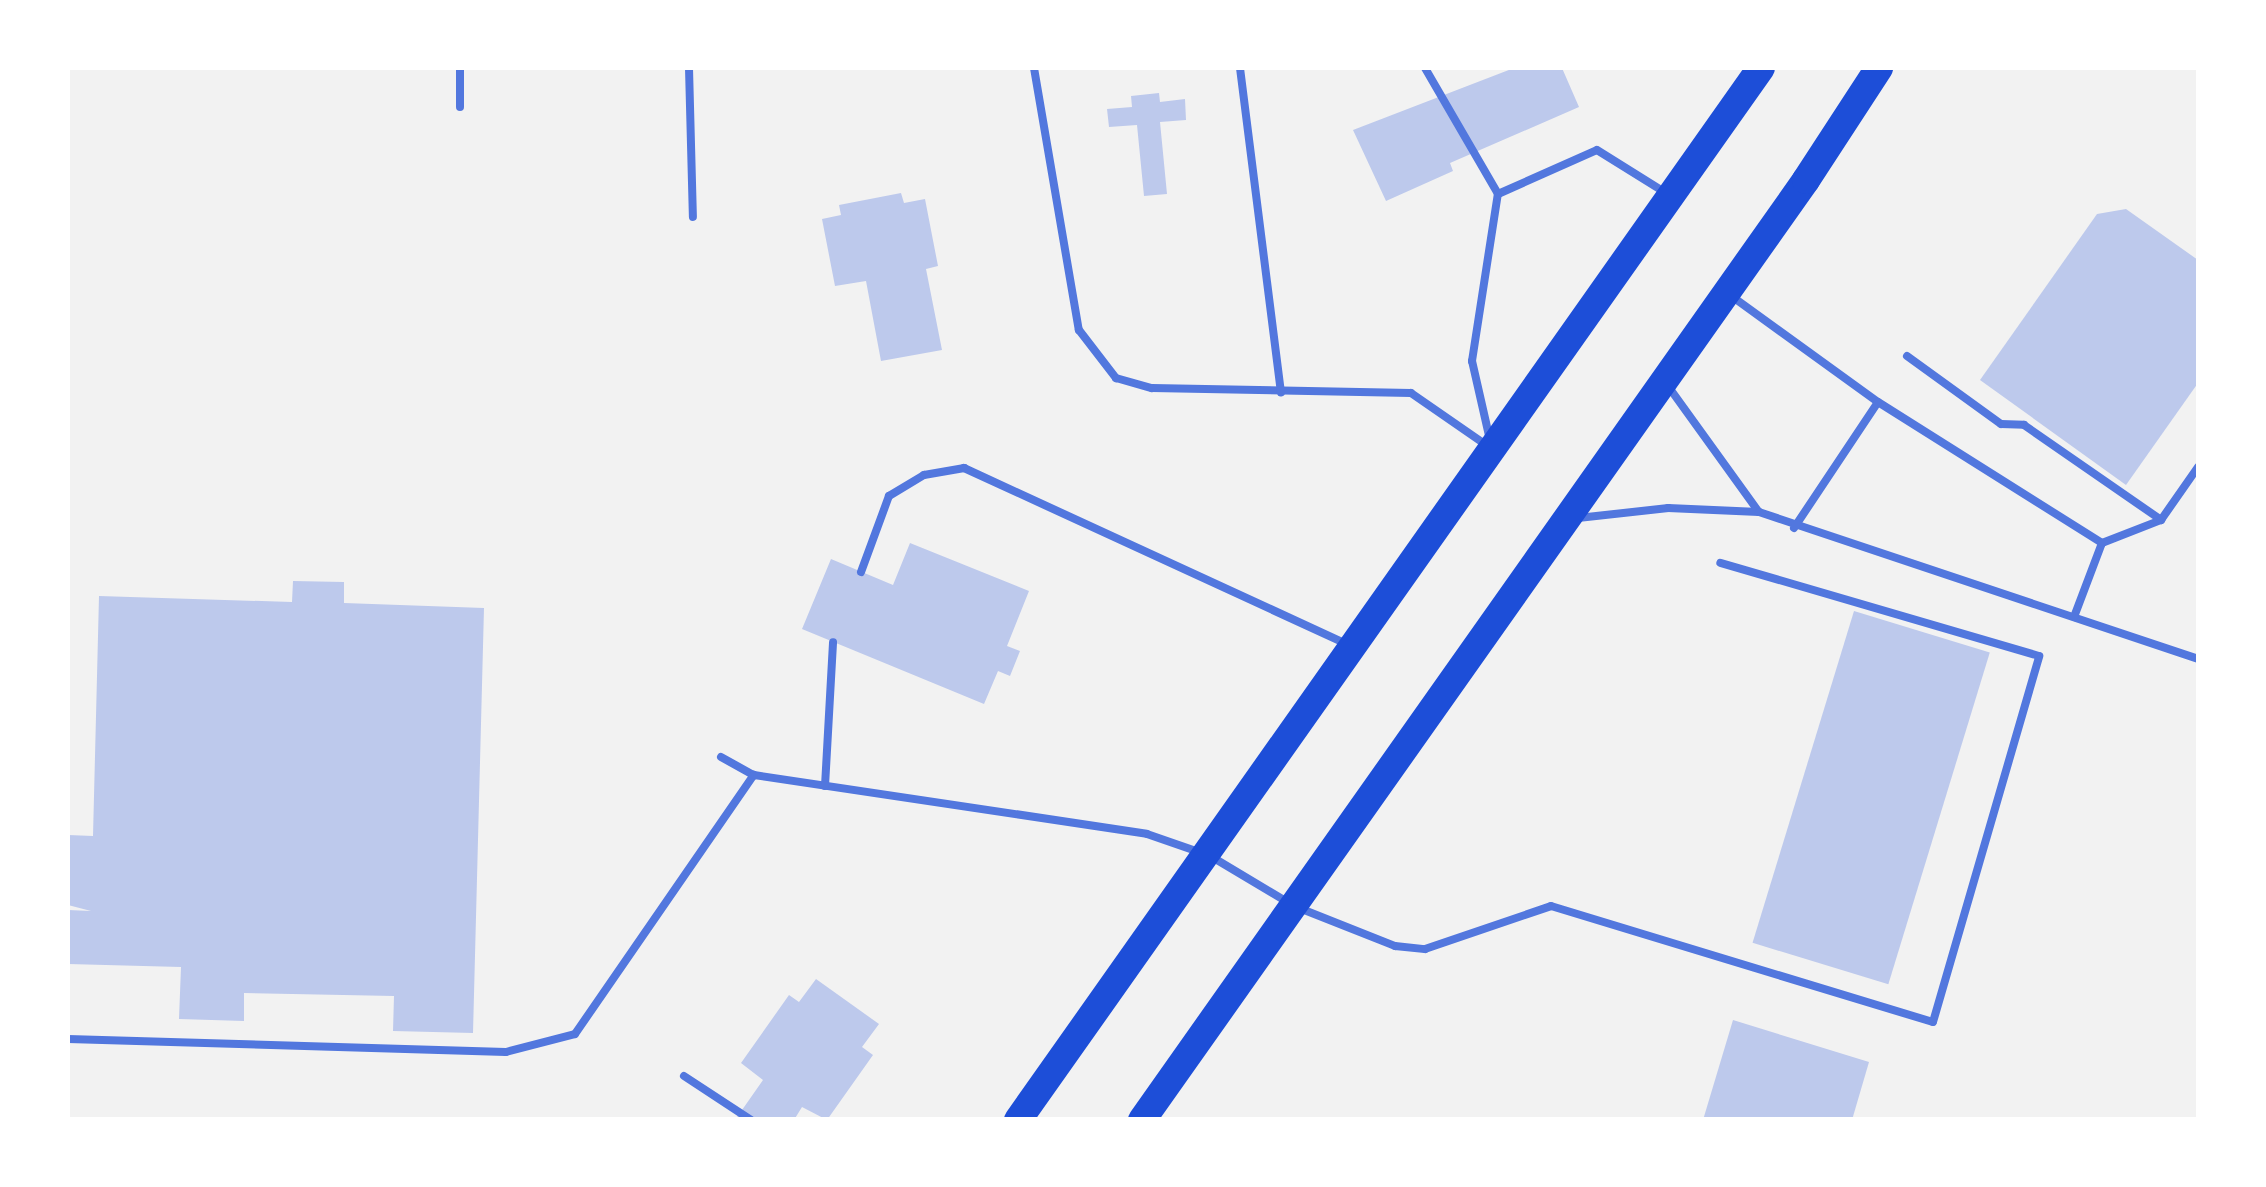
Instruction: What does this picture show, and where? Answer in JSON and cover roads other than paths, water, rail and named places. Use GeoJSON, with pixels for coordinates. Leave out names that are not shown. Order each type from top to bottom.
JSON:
{"type":"FeatureCollection","features":[{"type":"Feature","properties":{"kind":"highway"},"geometry":{"type":"LineString","coordinates":[[1142,1120],[1727,293],[1879,68]]}},
{"type":"Feature","properties":{"kind":"highway"},"geometry":{"type":"LineString","coordinates":[[1018,1120],[1209,855],[1758,70]]}},
{"type":"Feature","properties":{"kind":"lane"},"geometry":{"type":"LineString","coordinates":[[460,68],[460,107]]}},
{"type":"Feature","properties":{"kind":"lane"},"geometry":{"type":"LineString","coordinates":[[689,68],[694,216]]}},
{"type":"Feature","properties":{"kind":"lane"},"geometry":{"type":"LineString","coordinates":[[1034,68],[1074,303],[1096,359],[1116,378],[1152,388],[1411,393],[1492,449]]}},
{"type":"Feature","properties":{"kind":"lane"},"geometry":{"type":"LineString","coordinates":[[1240,68],[1282,392]]}},
{"type":"Feature","properties":{"kind":"lane"},"geometry":{"type":"LineString","coordinates":[[1426,68],[1498,194],[1472,361],[1492,449]]}},
{"type":"Feature","properties":{"kind":"lane"},"geometry":{"type":"LineString","coordinates":[[1498,194],[1597,150],[1671,196]]}},
{"type":"Feature","properties":{"kind":"lane"},"geometry":{"type":"LineString","coordinates":[[1727,293],[1878,402],[2102,543]]}},
{"type":"Feature","properties":{"kind":"lane"},"geometry":{"type":"LineString","coordinates":[[1907,356],[2001,424],[2024,425],[2161,520]]}},
{"type":"Feature","properties":{"kind":"lane"},"geometry":{"type":"LineString","coordinates":[[1664,381],[1758,512]]}},
{"type":"Feature","properties":{"kind":"lane"},"geometry":{"type":"LineString","coordinates":[[1794,528],[1878,402]]}},
{"type":"Feature","properties":{"kind":"lane"},"geometry":{"type":"LineString","coordinates":[[2074,617],[2102,543],[2161,520],[2198,466]]}},
{"type":"Feature","properties":{"kind":"lane"},"geometry":{"type":"LineString","coordinates":[[861,572],[889,496],[924,475],[964,468],[1353,647]]}},
{"type":"Feature","properties":{"kind":"lane"},"geometry":{"type":"LineString","coordinates":[[1568,519],[1668,508],[1758,512],[1794,528],[2198,658]]}},
{"type":"Feature","properties":{"kind":"lane"},"geometry":{"type":"LineString","coordinates":[[721,757],[754,774],[1147,834],[1209,855],[1294,906],[1395,946],[1426,949],[1551,906],[1933,1022],[2039,656],[1720,563]]}},
{"type":"Feature","properties":{"kind":"lane"},"geometry":{"type":"LineString","coordinates":[[825,786],[833,642]]}},
{"type":"Feature","properties":{"kind":"lane"},"geometry":{"type":"LineString","coordinates":[[68,1039],[506,1052],[575,1034],[754,774]]}},
{"type":"Feature","properties":{"kind":"lane"},"geometry":{"type":"LineString","coordinates":[[684,1076],[751,1120]]}}]}
